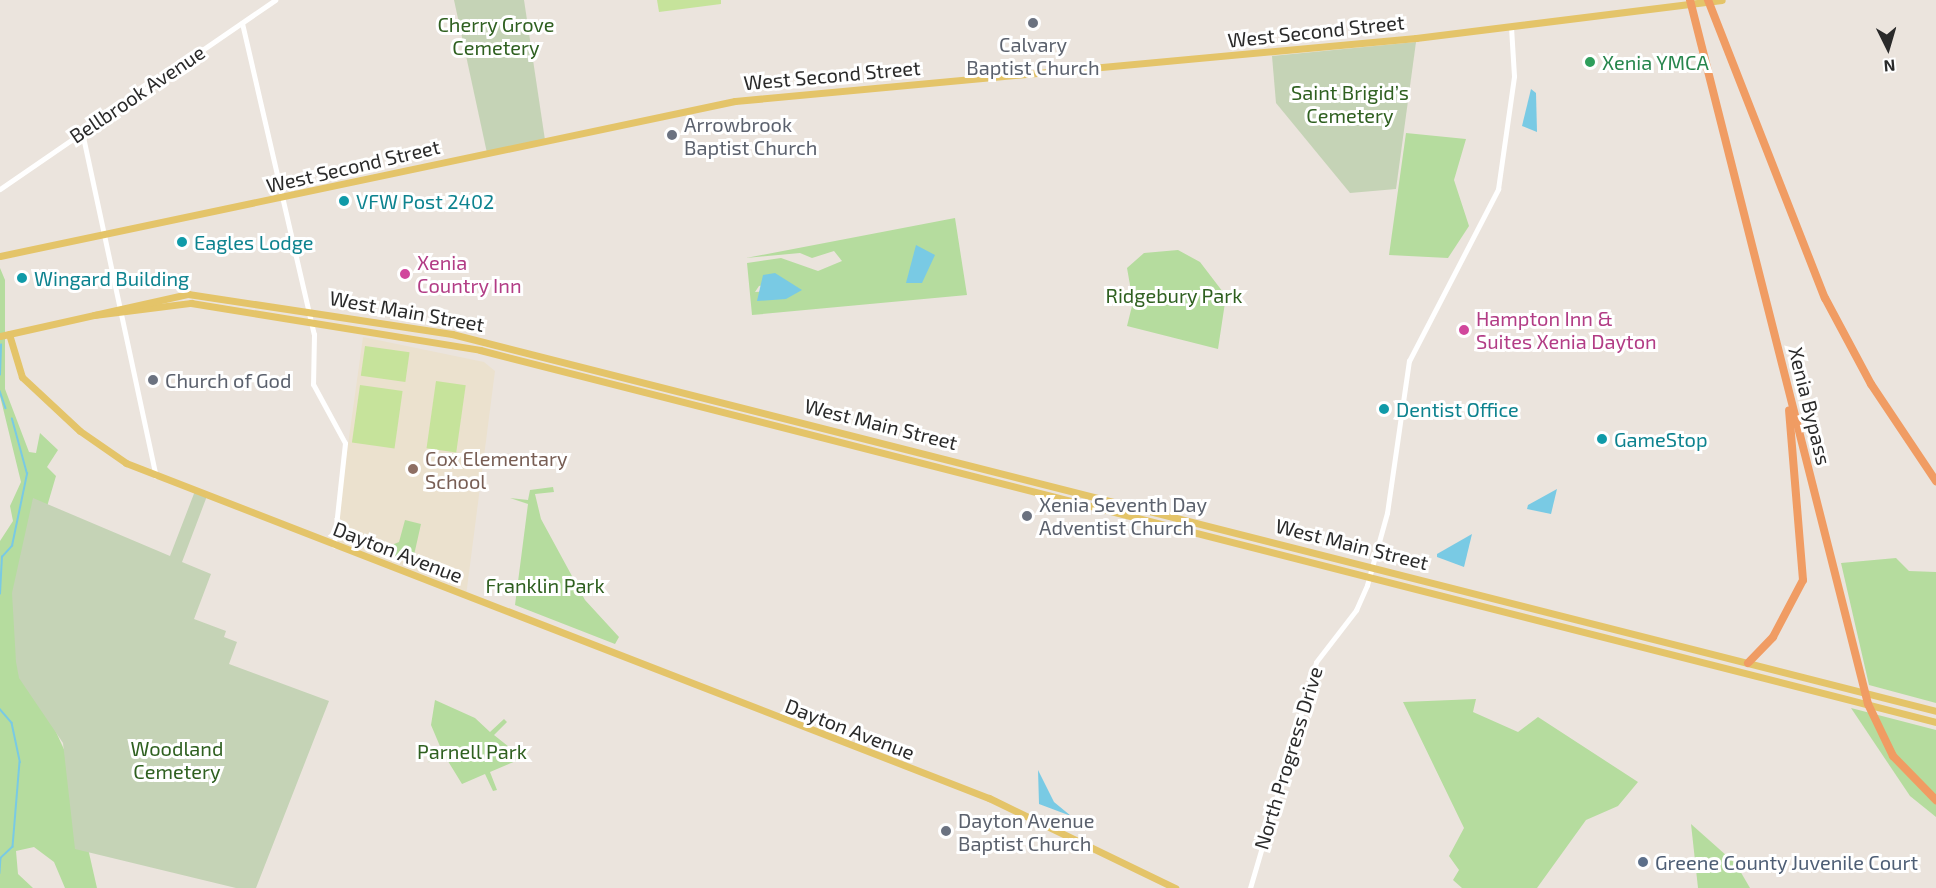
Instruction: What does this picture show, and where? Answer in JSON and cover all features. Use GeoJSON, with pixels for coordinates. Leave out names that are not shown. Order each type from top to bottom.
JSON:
{"type":"FeatureCollection","features":[{"type":"Feature","properties":{"kind":"highway","name":"Xenia Bypass"},"geometry":{"type":"LineString","coordinates":[[1690,0],[1860,678],[1874,722],[1903,770],[1936,800]]}},
{"type":"Feature","properties":{"kind":"highway"},"geometry":{"type":"LineString","coordinates":[[1708,0],[1825,298],[1875,391],[1936,481]]}},
{"type":"Feature","properties":{"kind":"highway"},"geometry":{"type":"LineString","coordinates":[[1748,663],[1760,655],[1792,606],[1805,567],[1791,419],[1758,264]]}},
{"type":"Feature","properties":{"kind":"main road","name":"West Second Street"},"geometry":{"type":"LineString","coordinates":[[0,256],[281,199],[752,98],[1511,27],[1722,0]]}},
{"type":"Feature","properties":{"kind":"main road","name":"West Main Street"},"geometry":{"type":"LineString","coordinates":[[0,336],[196,294],[307,310],[531,352],[1371,571],[1652,649],[1936,722]]}},
{"type":"Feature","properties":{"kind":"main road","name":"West Main Street"},"geometry":{"type":"LineString","coordinates":[[121,309],[184,303],[309,319],[531,362],[1654,639],[1936,711]]}},
{"type":"Feature","properties":{"kind":"main road","name":"Dayton Avenue"},"geometry":{"type":"LineString","coordinates":[[9,334],[22,377],[94,443],[156,476],[989,798],[1175,888]]}},
{"type":"Feature","properties":{"kind":"street","name":"Bellbrook Avenue"},"geometry":{"type":"LineString","coordinates":[[0,189],[275,0]]}},
{"type":"Feature","properties":{"kind":"street"},"geometry":{"type":"LineString","coordinates":[[242,23],[309,319],[313,384],[346,447],[334,545]]}},
{"type":"Feature","properties":{"kind":"street","name":"North Progress Drive"},"geometry":{"type":"LineString","coordinates":[[1250,888],[1316,662],[1356,610],[1371,571],[1387,513],[1409,361],[1498,189],[1514,76],[1511,27]]}},
{"type":"Feature","properties":{"kind":"street"},"geometry":{"type":"LineString","coordinates":[[82,132],[156,476]]}},
{"type":"Feature","properties":{"kind":"shaded area","name":"Cox Elementary School"},"geometry":{"type":"Polygon","coordinates":[[[363,337],[484,362],[495,371],[466,596],[334,545],[363,337]]]}},
{"type":"Feature","properties":{"kind":"green space","name":"Cherry Grove Cemetery"},"geometry":{"type":"Polygon","coordinates":[[[454,0],[524,0],[545,140],[487,153],[454,0]]]}},
{"type":"Feature","properties":{"kind":"green space"},"geometry":{"type":"Polygon","coordinates":[[[657,0],[721,0],[721,4],[659,12],[657,0]]]}},
{"type":"Feature","properties":{"kind":"green space","name":"Saint Brigid’s Cemetery"},"geometry":{"type":"Polygon","coordinates":[[[1416,42],[1396,189],[1350,193],[1276,103],[1272,56],[1416,42]]]}},
{"type":"Feature","properties":{"kind":"green space"},"geometry":{"type":"Polygon","coordinates":[[[1406,133],[1466,139],[1454,180],[1469,226],[1448,258],[1389,255],[1406,133]]]}},
{"type":"Feature","properties":{"kind":"green space"},"geometry":{"type":"Polygon","coordinates":[[[955,218],[967,295],[752,315],[747,263],[781,258],[818,271],[842,261],[834,251],[812,258],[800,253],[746,258],[955,218]],[[782,281],[759,286],[755,292],[801,290],[782,281]]]}},
{"type":"Feature","properties":{"kind":"green space","name":"Ridgebury Park"},"geometry":{"type":"Polygon","coordinates":[[[1178,250],[1200,262],[1226,296],[1218,349],[1127,326],[1133,302],[1127,268],[1144,253],[1178,250]]]}},
{"type":"Feature","properties":{"kind":"green space"},"geometry":{"type":"Polygon","coordinates":[[[0,268],[5,280],[5,389],[29,452],[36,453],[40,433],[58,450],[47,467],[56,476],[46,510],[52,723],[67,756],[97,888],[65,888],[54,862],[34,847],[16,851],[18,874],[33,888],[0,888],[0,541],[13,521],[10,506],[21,482],[0,396],[0,268]]]}},
{"type":"Feature","properties":{"kind":"green space"},"geometry":{"type":"Polygon","coordinates":[[[365,346],[410,352],[405,382],[361,376],[365,346]]]}},
{"type":"Feature","properties":{"kind":"green space"},"geometry":{"type":"Polygon","coordinates":[[[436,381],[466,385],[456,453],[427,448],[436,381]]]}},
{"type":"Feature","properties":{"kind":"green space"},"geometry":{"type":"Polygon","coordinates":[[[360,385],[403,391],[395,448],[352,442],[360,385]]]}},
{"type":"Feature","properties":{"kind":"green space","name":"Franklin Park"},"geometry":{"type":"Polygon","coordinates":[[[553,487],[554,492],[535,494],[541,519],[585,600],[619,637],[615,644],[515,605],[528,504],[510,498],[528,500],[530,490],[553,487]]]}},
{"type":"Feature","properties":{"kind":"green space","name":"Woodland Cemetery"},"geometry":{"type":"Polygon","coordinates":[[[195,491],[207,496],[182,562],[211,574],[194,619],[226,631],[224,637],[237,642],[229,664],[329,701],[256,888],[236,888],[75,849],[63,743],[19,678],[16,662],[12,593],[33,498],[170,556],[195,491]]]}},
{"type":"Feature","properties":{"kind":"green space"},"geometry":{"type":"Polygon","coordinates":[[[405,520],[421,524],[412,564],[382,549],[399,542],[405,520]]]}},
{"type":"Feature","properties":{"kind":"green space"},"geometry":{"type":"Polygon","coordinates":[[[1896,558],[1909,571],[1936,572],[1936,703],[1869,685],[1841,563],[1896,558]]]}},
{"type":"Feature","properties":{"kind":"green space"},"geometry":{"type":"Polygon","coordinates":[[[1476,699],[1473,712],[1518,732],[1538,717],[1638,782],[1618,806],[1586,820],[1537,888],[1462,888],[1453,880],[1459,870],[1449,856],[1464,828],[1403,702],[1476,699]]]}},
{"type":"Feature","properties":{"kind":"green space","name":"Parnell Park"},"geometry":{"type":"Polygon","coordinates":[[[435,700],[475,718],[490,732],[504,719],[507,722],[494,735],[523,758],[490,772],[497,790],[493,791],[485,774],[462,784],[443,753],[427,763],[442,751],[431,725],[435,700]]]}},
{"type":"Feature","properties":{"kind":"green space"},"geometry":{"type":"Polygon","coordinates":[[[1851,708],[1936,730],[1936,817],[1910,796],[1851,708]]]}},
{"type":"Feature","properties":{"kind":"green space"},"geometry":{"type":"Polygon","coordinates":[[[1691,824],[1736,864],[1750,888],[1698,888],[1691,824]]]}},
{"type":"Feature","properties":{"kind":"water"},"geometry":{"type":"Polygon","coordinates":[[[1531,89],[1536,93],[1537,132],[1522,126],[1531,89]]]}},
{"type":"Feature","properties":{"kind":"water"},"geometry":{"type":"Polygon","coordinates":[[[916,245],[935,255],[922,283],[906,283],[916,245]]]}},
{"type":"Feature","properties":{"kind":"water"},"geometry":{"type":"Polygon","coordinates":[[[775,273],[802,290],[786,299],[757,301],[763,275],[775,273]]]}},
{"type":"Feature","properties":{"kind":"water"},"geometry":{"type":"Polygon","coordinates":[[[1557,489],[1551,514],[1527,509],[1528,505],[1557,489]]]}},
{"type":"Feature","properties":{"kind":"water"},"geometry":{"type":"Polygon","coordinates":[[[1472,534],[1464,567],[1437,557],[1437,554],[1472,534]]]}},
{"type":"Feature","properties":{"kind":"water"},"geometry":{"type":"Polygon","coordinates":[[[1038,770],[1054,802],[1071,816],[1039,804],[1038,770]]]}},
{"type":"Feature","properties":{"kind":"waterway"},"geometry":{"type":"LineString","coordinates":[[0,375],[1,345]]}},
{"type":"Feature","properties":{"kind":"waterway"},"geometry":{"type":"LineString","coordinates":[[0,391],[6,408]]}},
{"type":"Feature","properties":{"kind":"waterway"},"geometry":{"type":"LineString","coordinates":[[0,594],[2,557],[12,546],[27,474],[12,419]]}},
{"type":"Feature","properties":{"kind":"waterway"},"geometry":{"type":"LineString","coordinates":[[0,709],[12,723],[20,762],[13,847],[1,858],[0,873]]}},
{"type":"Feature","properties":{"kind":"place","name":"Calvary Baptist Church"},"geometry":{"type":"Point","coordinates":[1033,23]}},
{"type":"Feature","properties":{"kind":"place","name":"Xenia YMCA"},"geometry":{"type":"Point","coordinates":[1590,62]}},
{"type":"Feature","properties":{"kind":"place","name":"Arrowbrook Baptist Church"},"geometry":{"type":"Point","coordinates":[672,135]}},
{"type":"Feature","properties":{"kind":"place","name":"VFW Post 2402"},"geometry":{"type":"Point","coordinates":[344,201]}},
{"type":"Feature","properties":{"kind":"place","name":"Eagles Lodge"},"geometry":{"type":"Point","coordinates":[182,242]}},
{"type":"Feature","properties":{"kind":"place","name":"Xenia Country Inn"},"geometry":{"type":"Point","coordinates":[405,274]}},
{"type":"Feature","properties":{"kind":"place","name":"Wingard Building"},"geometry":{"type":"Point","coordinates":[22,278]}},
{"type":"Feature","properties":{"kind":"place","name":"Hampton Inn & Suites Xenia Dayton"},"geometry":{"type":"Point","coordinates":[1464,330]}},
{"type":"Feature","properties":{"kind":"place","name":"Church of God"},"geometry":{"type":"Point","coordinates":[153,380]}},
{"type":"Feature","properties":{"kind":"place","name":"Dentist Office"},"geometry":{"type":"Point","coordinates":[1384,409]}},
{"type":"Feature","properties":{"kind":"place","name":"GameStop"},"geometry":{"type":"Point","coordinates":[1602,439]}},
{"type":"Feature","properties":{"kind":"place","name":"Cox Elementary School"},"geometry":{"type":"Point","coordinates":[413,469]}},
{"type":"Feature","properties":{"kind":"place","name":"Xenia Seventh Day Adventist Church"},"geometry":{"type":"Point","coordinates":[1027,516]}},
{"type":"Feature","properties":{"kind":"place","name":"Dayton Avenue Baptist Church"},"geometry":{"type":"Point","coordinates":[946,831]}},
{"type":"Feature","properties":{"kind":"place","name":"Greene County Juvenile Court"},"geometry":{"type":"Point","coordinates":[1643,862]}}]}
